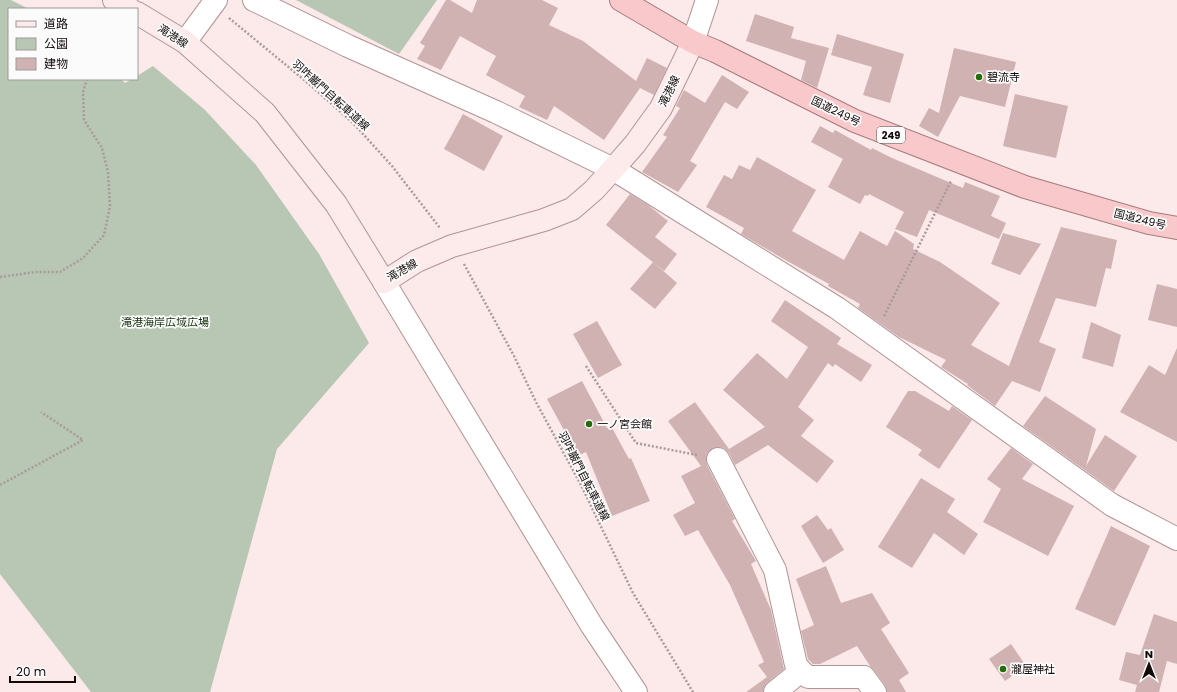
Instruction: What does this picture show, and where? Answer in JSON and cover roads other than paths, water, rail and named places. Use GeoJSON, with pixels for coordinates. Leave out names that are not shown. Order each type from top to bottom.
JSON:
{"type":"FeatureCollection","features":[{"type":"Feature","properties":{"kind":"highway","name":"国道249号"},"geometry":{"type":"LineString","coordinates":[[621,0],[693,42],[715,51],[854,121],[1025,188],[1149,223],[1177,228]]}},
{"type":"Feature","properties":{"kind":"main road"},"geometry":{"type":"LineString","coordinates":[[114,0],[128,8]]}},
{"type":"Feature","properties":{"kind":"main road","name":"滝港線"},"geometry":{"type":"LineString","coordinates":[[138,14],[186,42],[265,113],[336,204],[384,282],[417,261],[452,246],[544,220],[572,209],[594,190],[635,144],[661,108],[693,42]]}},
{"type":"Feature","properties":{"kind":"street"},"geometry":{"type":"LineString","coordinates":[[186,42],[216,0]]}},
{"type":"Feature","properties":{"kind":"street"},"geometry":{"type":"LineString","coordinates":[[254,0],[348,46],[496,112],[613,169],[793,280],[875,335],[1112,505],[1177,539]]}},
{"type":"Feature","properties":{"kind":"street"},"geometry":{"type":"LineString","coordinates":[[693,42],[707,0]]}},
{"type":"Feature","properties":{"kind":"street"},"geometry":{"type":"LineString","coordinates":[[384,282],[592,626],[636,692]]}},
{"type":"Feature","properties":{"kind":"street"},"geometry":{"type":"LineString","coordinates":[[718,459],[774,570],[796,665],[808,677],[864,677],[875,692]]}},
{"type":"Feature","properties":{"kind":"street"},"geometry":{"type":"LineString","coordinates":[[775,692],[801,671]]}},
{"type":"Feature","properties":{"kind":"place","name":"碧流寺"},"geometry":{"type":"Point","coordinates":[979,77]}},
{"type":"Feature","properties":{"kind":"place","name":"一ノ宮会館"},"geometry":{"type":"Point","coordinates":[589,424]}},
{"type":"Feature","properties":{"kind":"place","name":"瀧屋神社"},"geometry":{"type":"Point","coordinates":[1003,669]}},
{"type":"Feature","properties":{"kind":"park label","name":"滝港海岸広域広場"},"geometry":{"type":"Point","coordinates":[165,322]}}]}
